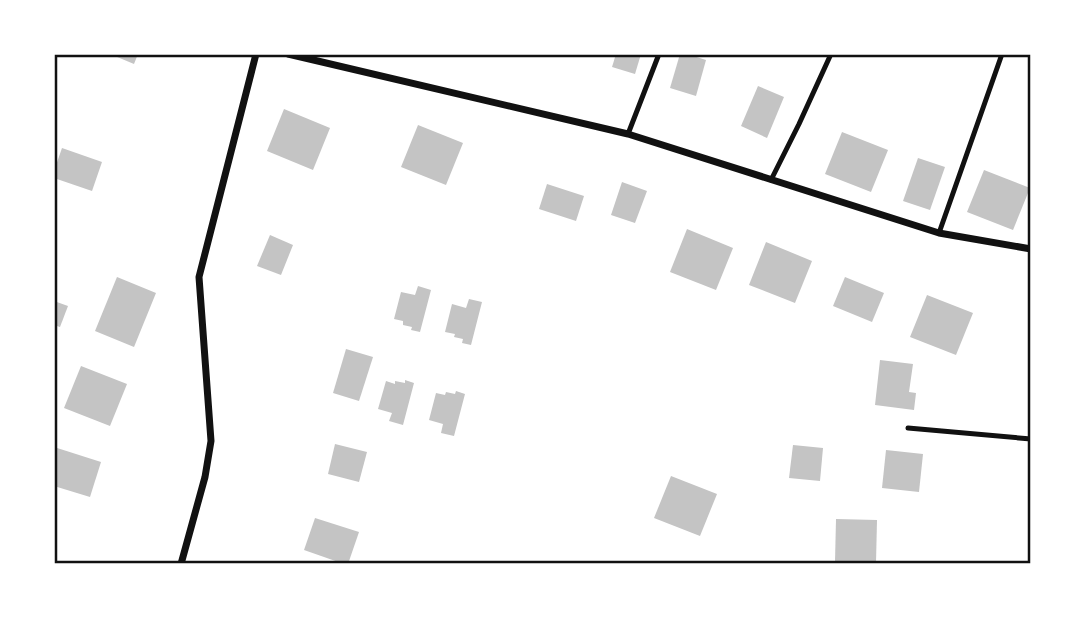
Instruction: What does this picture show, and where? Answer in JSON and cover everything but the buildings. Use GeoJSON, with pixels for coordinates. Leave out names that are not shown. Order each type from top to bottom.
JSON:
{"type":"FeatureCollection","features":[{"type":"Feature","properties":{"kind":"street"},"geometry":{"type":"LineString","coordinates":[[181,564],[205,477],[211,441],[199,277],[256,54]]}},
{"type":"Feature","properties":{"kind":"street"},"geometry":{"type":"LineString","coordinates":[[288,54],[628,134],[939,233],[1031,249]]}},
{"type":"Feature","properties":{"kind":"lane"},"geometry":{"type":"LineString","coordinates":[[628,134],[660,54]]}},
{"type":"Feature","properties":{"kind":"lane"},"geometry":{"type":"LineString","coordinates":[[771,180],[831,54]]}},
{"type":"Feature","properties":{"kind":"lane"},"geometry":{"type":"LineString","coordinates":[[939,233],[1002,54]]}},
{"type":"Feature","properties":{"kind":"lane"},"geometry":{"type":"LineString","coordinates":[[908,428],[1031,439]]}}]}
